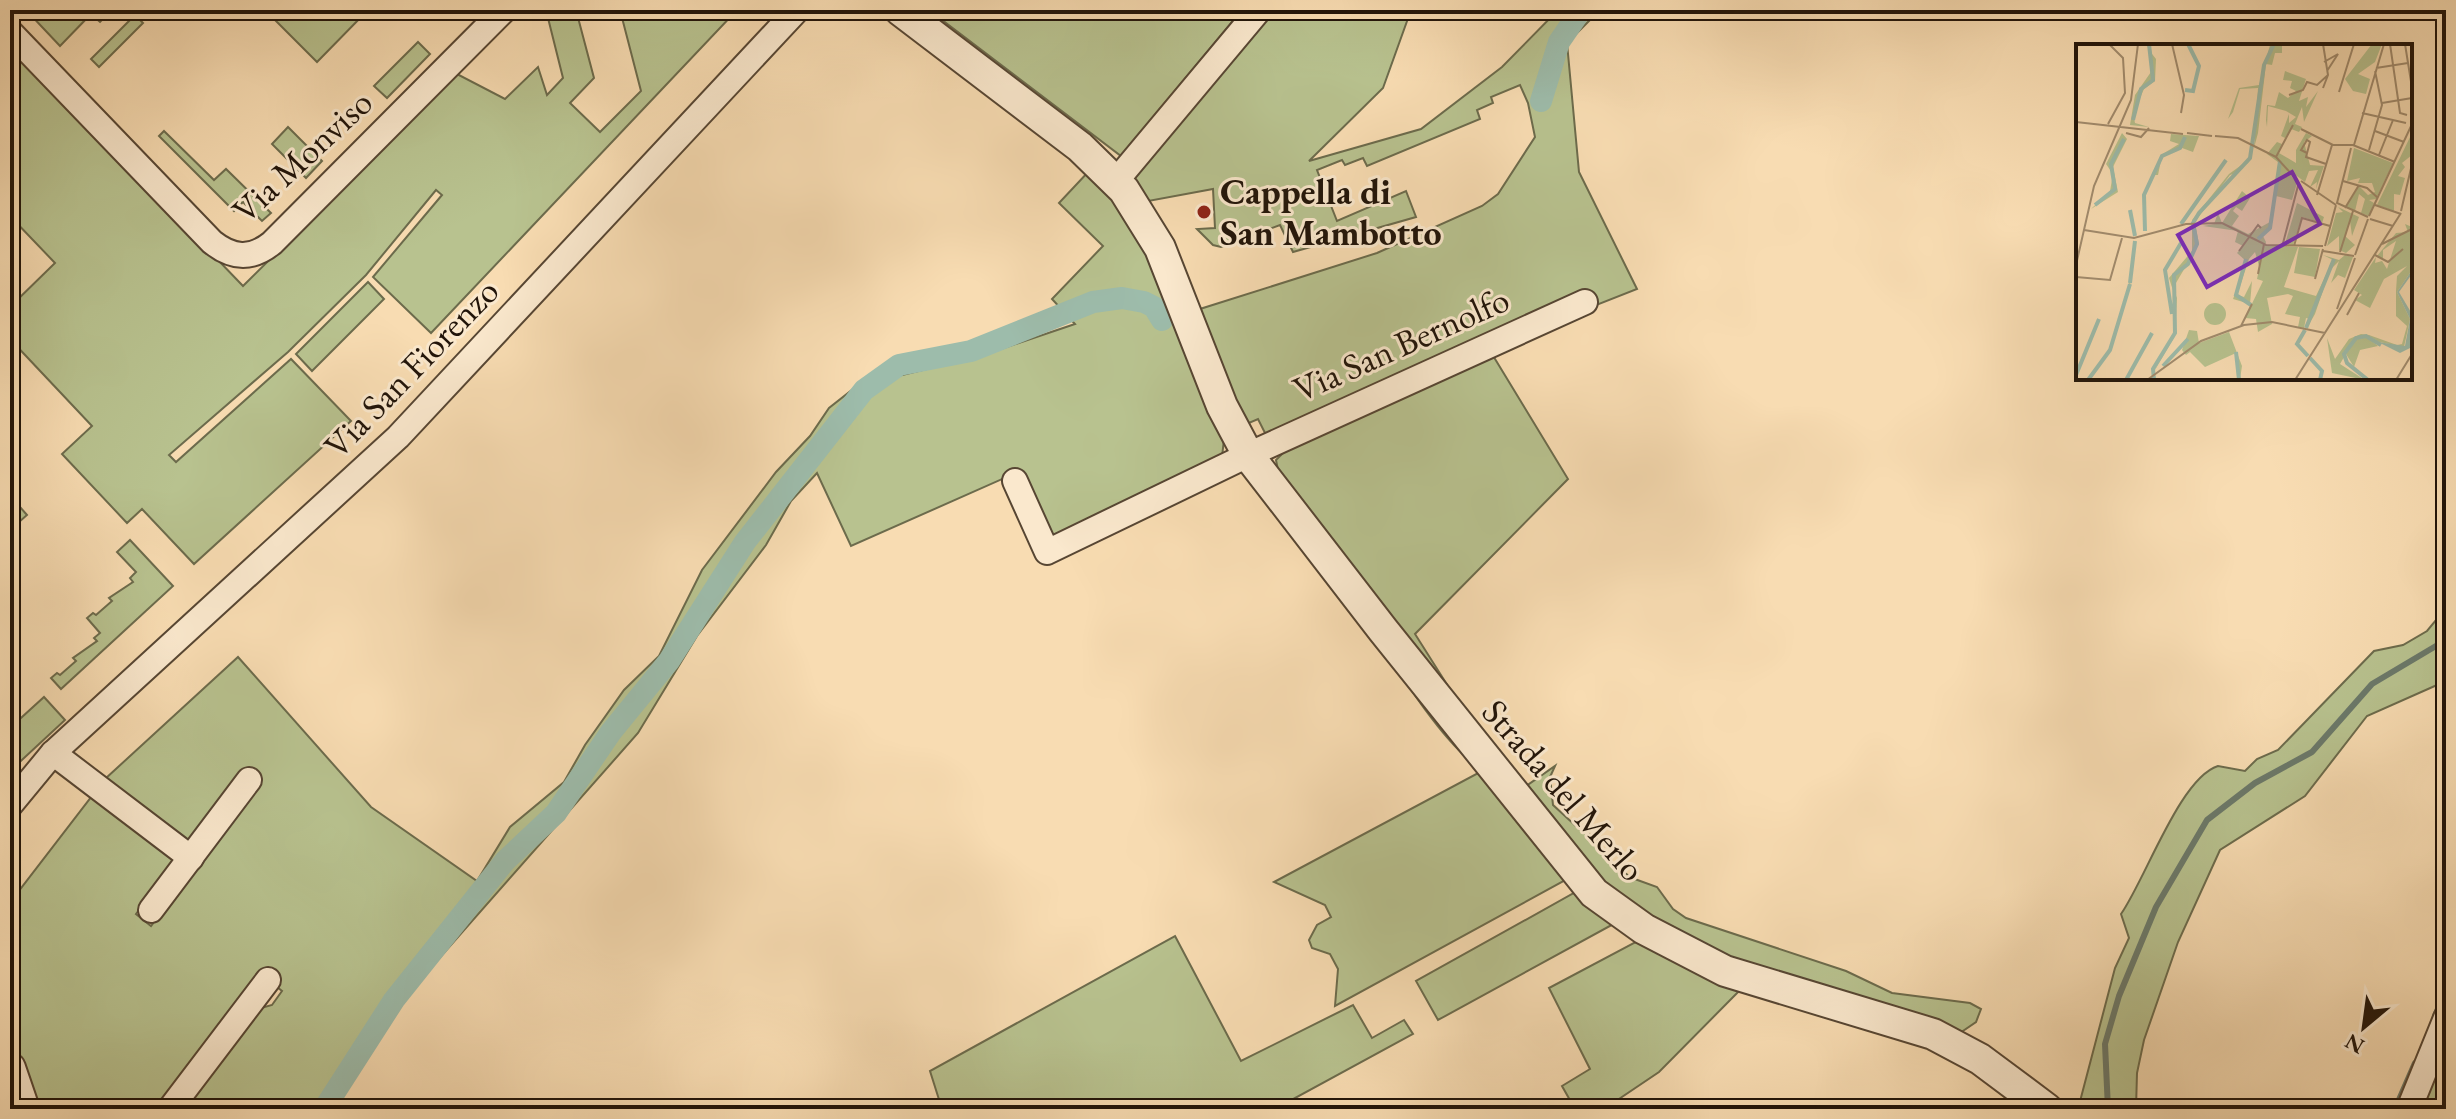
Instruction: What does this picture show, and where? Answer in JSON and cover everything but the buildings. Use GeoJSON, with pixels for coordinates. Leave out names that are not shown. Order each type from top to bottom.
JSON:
{"type":"FeatureCollection","features":[{"type":"Feature","properties":{"kind":"street","name":"Via Monviso"},"geometry":{"type":"LineString","coordinates":[[10,32],[212,242],[233,255],[246,256],[272,243],[504,10]]}},
{"type":"Feature","properties":{"kind":"street","name":"Via San Fiorenzo"},"geometry":{"type":"LineString","coordinates":[[10,805],[53,753],[398,437],[797,10]]}},
{"type":"Feature","properties":{"kind":"street"},"geometry":{"type":"LineString","coordinates":[[900,10],[1080,147],[1116,181],[1145,219],[1160,248],[1222,406],[1248,455]]}},
{"type":"Feature","properties":{"kind":"street"},"geometry":{"type":"LineString","coordinates":[[1116,181],[1259,10]]}},
{"type":"Feature","properties":{"kind":"street","name":"Via San Bernolfo"},"geometry":{"type":"LineString","coordinates":[[1015,481],[1047,552],[1248,455],[1585,302]]}},
{"type":"Feature","properties":{"kind":"street","name":"Strada del Merlo"},"geometry":{"type":"LineString","coordinates":[[1248,455],[1493,769],[1583,880],[1607,904],[1669,943],[1725,971],[1933,1034],[1980,1059],[2047,1109]]}},
{"type":"Feature","properties":{"kind":"street"},"geometry":{"type":"LineString","coordinates":[[53,753],[191,858]]}},
{"type":"Feature","properties":{"kind":"street"},"geometry":{"type":"LineString","coordinates":[[151,910],[249,780]]}},
{"type":"Feature","properties":{"kind":"street"},"geometry":{"type":"LineString","coordinates":[[170,1109],[268,980]]}},
{"type":"Feature","properties":{"kind":"street"},"geometry":{"type":"LineString","coordinates":[[2409,1109],[2446,1018]]}},
{"type":"Feature","properties":{"kind":"street"},"geometry":{"type":"LineString","coordinates":[[10,1068],[24,1109]]}},
{"type":"Feature","properties":{"kind":"green space"},"geometry":{"type":"Polygon","coordinates":[[[26,10],[112,10],[100,22],[91,14],[60,46],[26,10]]]}},
{"type":"Feature","properties":{"kind":"green space"},"geometry":{"type":"Polygon","coordinates":[[[285,10],[368,10],[317,62],[275,20],[285,10]]]}},
{"type":"Feature","properties":{"kind":"green space"},"geometry":{"type":"Polygon","coordinates":[[[546,10],[576,10],[594,78],[570,103],[600,132],[641,91],[620,10],[737,10],[431,333],[373,277],[442,195],[436,190],[366,275],[288,352],[169,455],[176,462],[291,359],[351,421],[194,564],[142,509],[127,523],[62,454],[92,426],[10,339],[10,307],[55,263],[10,216],[10,44],[243,286],[457,74],[505,99],[538,67],[547,95],[563,78],[546,10]]]}},
{"type":"Feature","properties":{"kind":"green space"},"geometry":{"type":"Polygon","coordinates":[[[929,10],[1242,10],[1121,156],[929,10]]]}},
{"type":"Feature","properties":{"kind":"green space"},"geometry":{"type":"Polygon","coordinates":[[[1273,10],[1411,10],[1383,88],[1309,161],[1421,129],[1502,67],[1558,10],[1600,10],[1567,43],[1579,172],[1637,289],[1266,435],[1258,419],[1242,426],[1200,309],[1377,253],[1482,206],[1498,194],[1535,137],[1528,103],[1520,85],[1491,97],[1493,103],[1477,110],[1480,119],[1367,166],[1363,158],[1345,165],[1342,160],[1317,170],[1337,221],[1406,191],[1416,217],[1293,252],[1280,225],[1221,247],[1213,245],[1197,229],[1215,228],[1213,189],[1143,202],[1128,184],[1273,10]]]}},
{"type":"Feature","properties":{"kind":"green space"},"geometry":{"type":"Polygon","coordinates":[[[135,15],[143,23],[99,67],[91,59],[135,15]]]}},
{"type":"Feature","properties":{"kind":"green space"},"geometry":{"type":"Polygon","coordinates":[[[418,42],[430,54],[387,98],[374,86],[418,42]]]}},
{"type":"Feature","properties":{"kind":"green space"},"geometry":{"type":"Polygon","coordinates":[[[288,127],[322,161],[306,178],[272,144],[288,127]]]}},
{"type":"Feature","properties":{"kind":"green space"},"geometry":{"type":"Polygon","coordinates":[[[164,131],[214,180],[226,169],[271,213],[262,221],[243,202],[234,211],[159,136],[164,131]]]}},
{"type":"Feature","properties":{"kind":"green space"},"geometry":{"type":"Polygon","coordinates":[[[1090,170],[1136,223],[1224,439],[1222,457],[1051,544],[1018,472],[851,546],[817,473],[791,501],[766,545],[697,636],[638,733],[398,1005],[332,1109],[180,1109],[254,1010],[272,1005],[282,991],[262,975],[161,1109],[36,1109],[10,1037],[10,886],[18,892],[92,796],[177,859],[136,914],[151,926],[260,781],[189,843],[105,779],[238,657],[371,807],[477,881],[510,827],[564,782],[585,745],[624,690],[659,656],[702,570],[829,408],[857,386],[980,356],[1075,324],[1052,299],[1103,246],[1059,203],[1090,170]]]}},
{"type":"Feature","properties":{"kind":"green space"},"geometry":{"type":"Polygon","coordinates":[[[368,282],[384,299],[312,371],[296,354],[368,282]]]}},
{"type":"Feature","properties":{"kind":"green space"},"geometry":{"type":"Polygon","coordinates":[[[1492,354],[1568,479],[1415,634],[1496,762],[1279,475],[1276,460],[1289,447],[1492,354]]]}},
{"type":"Feature","properties":{"kind":"green space"},"geometry":{"type":"Polygon","coordinates":[[[13,499],[27,515],[10,530],[10,501],[13,499]]]}},
{"type":"Feature","properties":{"kind":"green space"},"geometry":{"type":"Polygon","coordinates":[[[130,540],[173,586],[61,689],[51,678],[57,673],[60,675],[76,661],[73,658],[97,641],[94,638],[100,633],[87,618],[93,613],[96,615],[112,601],[109,598],[133,582],[130,578],[136,572],[117,552],[130,540]]]}},
{"type":"Feature","properties":{"kind":"green space"},"geometry":{"type":"Polygon","coordinates":[[[2446,608],[2446,681],[2367,716],[2305,796],[2220,850],[2178,942],[2144,1040],[2137,1073],[2136,1109],[2078,1109],[2115,968],[2129,938],[2121,914],[2190,789],[2204,774],[2218,766],[2245,771],[2257,759],[2278,750],[2374,651],[2403,645],[2427,631],[2446,608]]]}},
{"type":"Feature","properties":{"kind":"green space"},"geometry":{"type":"Polygon","coordinates":[[[1390,652],[1571,877],[1335,1006],[1338,969],[1330,954],[1312,948],[1309,940],[1317,925],[1331,917],[1325,905],[1274,882],[1484,770],[1458,749],[1431,717],[1390,652]]]}},
{"type":"Feature","properties":{"kind":"green space"},"geometry":{"type":"Polygon","coordinates":[[[44,697],[65,720],[10,771],[10,728],[44,697]]]}},
{"type":"Feature","properties":{"kind":"green space"},"geometry":{"type":"Polygon","coordinates":[[[1555,766],[1550,777],[1553,805],[1578,828],[1597,838],[1604,858],[1632,878],[1657,887],[1673,909],[1686,918],[1846,971],[1892,993],[1970,1003],[1981,1009],[1976,1022],[1957,1035],[1741,970],[1622,907],[1519,791],[1555,766]]]}},
{"type":"Feature","properties":{"kind":"green space"},"geometry":{"type":"Polygon","coordinates":[[[1581,889],[1619,921],[1438,1020],[1416,981],[1581,889]]]}},
{"type":"Feature","properties":{"kind":"green space"},"geometry":{"type":"Polygon","coordinates":[[[1175,936],[1241,1061],[1353,1005],[1372,1038],[1404,1020],[1413,1034],[1275,1109],[942,1109],[930,1071],[1175,936]]]}},
{"type":"Feature","properties":{"kind":"green space"},"geometry":{"type":"Polygon","coordinates":[[[1645,937],[1746,984],[1659,1072],[1604,1109],[1575,1109],[1562,1086],[1590,1069],[1549,988],[1645,937]]]}},
{"type":"Feature","properties":{"kind":"green space"},"geometry":{"type":"Polygon","coordinates":[[[2446,1036],[2446,1109],[2416,1109],[2446,1036]]]}},
{"type":"Feature","properties":{"kind":"waterway"},"geometry":{"type":"LineString","coordinates":[[1541,101],[1559,42],[1581,10]]}},
{"type":"Feature","properties":{"kind":"waterway"},"geometry":{"type":"LineString","coordinates":[[324,1109],[394,1000],[505,861],[556,813],[611,732],[669,661],[745,542],[864,390],[899,365],[971,351],[1093,302],[1122,298],[1144,302],[1154,307],[1162,320]]}},
{"type":"Feature","properties":{"kind":"waterway"},"geometry":{"type":"LineString","coordinates":[[2108,1109],[2105,1044],[2119,996],[2156,907],[2207,820],[2255,783],[2312,752],[2372,684],[2446,640]]}},
{"type":"Feature","properties":{"kind":"waterway"},"geometry":{"type":"LineString","coordinates":[[2435,1016],[2446,990]]}},
{"type":"Feature","properties":{"kind":"waterway"},"geometry":{"type":"LineString","coordinates":[[2395,1109],[2415,1063]]}},
{"type":"Feature","properties":{"kind":"place","name":"Cappella di San Mambotto"},"geometry":{"type":"Point","coordinates":[1204,212]}}]}
